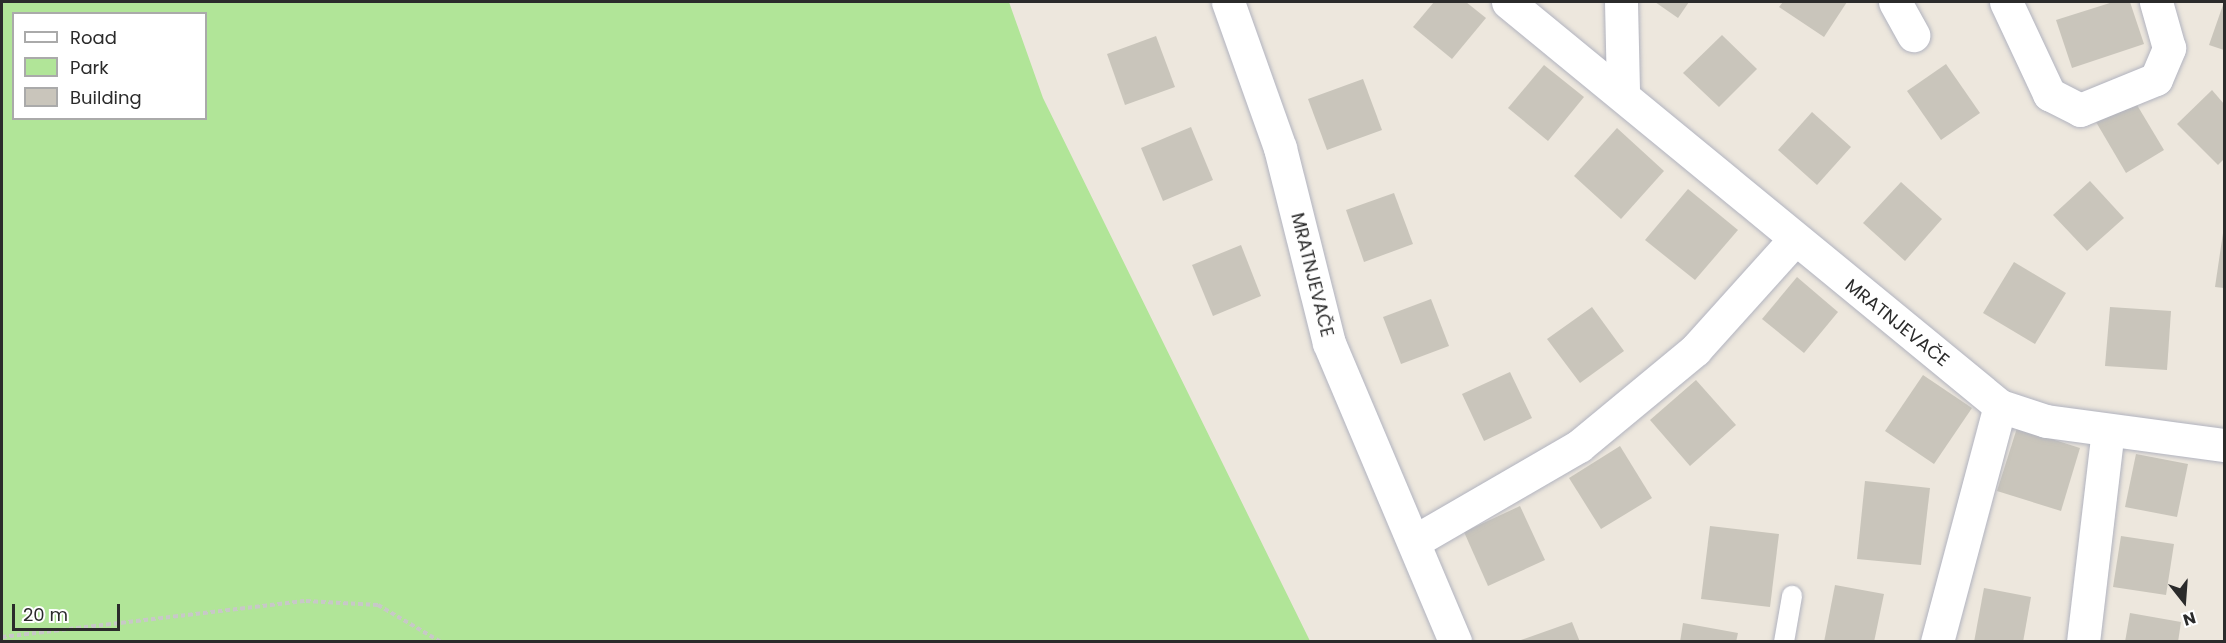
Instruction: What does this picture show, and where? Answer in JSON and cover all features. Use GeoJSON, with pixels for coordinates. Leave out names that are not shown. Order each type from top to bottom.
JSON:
{"type":"FeatureCollection","features":[{"type":"Feature","properties":{"kind":"street","name":"MRATNJEVAČE"},"geometry":{"type":"LineString","coordinates":[[1228,2],[1280,147],[1329,343],[1415,541],[1455,642]]}},
{"type":"Feature","properties":{"kind":"street","name":"MRATNJEVAČE"},"geometry":{"type":"LineString","coordinates":[[1508,2],[1623,91],[1794,240],[2000,406],[2046,421],[2224,445]]}},
{"type":"Feature","properties":{"kind":"street"},"geometry":{"type":"LineString","coordinates":[[1621,2],[1623,91]]}},
{"type":"Feature","properties":{"kind":"street"},"geometry":{"type":"LineString","coordinates":[[1895,2],[1913,35]]}},
{"type":"Feature","properties":{"kind":"street"},"geometry":{"type":"LineString","coordinates":[[2006,2],[2049,93],[2080,110],[2156,78],[2169,48],[2156,2]]}},
{"type":"Feature","properties":{"kind":"street"},"geometry":{"type":"LineString","coordinates":[[1415,541],[1579,446],[1695,350],[1794,240]]}},
{"type":"Feature","properties":{"kind":"street"},"geometry":{"type":"LineString","coordinates":[[1937,642],[2000,406]]}},
{"type":"Feature","properties":{"kind":"street"},"geometry":{"type":"LineString","coordinates":[[2083,642],[2108,430]]}},
{"type":"Feature","properties":{"kind":"lane"},"geometry":{"type":"LineString","coordinates":[[1784,642],[1792,596]]}},
{"type":"Feature","properties":{"kind":"path"},"geometry":{"type":"LineString","coordinates":[[2,637],[306,601],[378,605],[441,642]]}},
{"type":"Feature","properties":{"kind":"green space"},"geometry":{"type":"Polygon","coordinates":[[[2,2],[1009,2],[1043,98],[1310,641],[2,641],[2,2]]]}},
{"type":"Feature","properties":{"kind":"building"},"geometry":{"type":"Polygon","coordinates":[[[1434,2],[1466,2],[1486,18],[1452,59],[1413,27],[1434,2]]]}},
{"type":"Feature","properties":{"kind":"building"},"geometry":{"type":"Polygon","coordinates":[[[1655,2],[1689,2],[1678,18],[1655,2]]]}},
{"type":"Feature","properties":{"kind":"building"},"geometry":{"type":"Polygon","coordinates":[[[1783,2],[1847,2],[1824,37],[1779,7],[1783,2]]]}},
{"type":"Feature","properties":{"kind":"building"},"geometry":{"type":"Polygon","coordinates":[[[2113,2],[2130,2],[2144,44],[2072,68],[2056,20],[2113,2]]]}},
{"type":"Feature","properties":{"kind":"building"},"geometry":{"type":"Polygon","coordinates":[[[2224,2],[2224,50],[2209,45],[2224,2]]]}},
{"type":"Feature","properties":{"kind":"building"},"geometry":{"type":"Polygon","coordinates":[[[1722,35],[1757,69],[1719,107],[1683,73],[1722,35]]]}},
{"type":"Feature","properties":{"kind":"building"},"geometry":{"type":"Polygon","coordinates":[[[1156,36],[1175,87],[1125,105],[1107,54],[1156,36]]]}},
{"type":"Feature","properties":{"kind":"building"},"geometry":{"type":"Polygon","coordinates":[[[1946,64],[1980,113],[1941,140],[1907,91],[1946,64]]]}},
{"type":"Feature","properties":{"kind":"building"},"geometry":{"type":"Polygon","coordinates":[[[1544,65],[1584,97],[1548,141],[1508,108],[1544,65]]]}},
{"type":"Feature","properties":{"kind":"building"},"geometry":{"type":"Polygon","coordinates":[[[1363,79],[1382,130],[1327,150],[1308,99],[1363,79]]]}},
{"type":"Feature","properties":{"kind":"building"},"geometry":{"type":"Polygon","coordinates":[[[2212,90],[2224,104],[2224,159],[2218,165],[2177,124],[2212,90]]]}},
{"type":"Feature","properties":{"kind":"building"},"geometry":{"type":"Polygon","coordinates":[[[2134,100],[2164,150],[2126,173],[2096,122],[2134,100]]]}},
{"type":"Feature","properties":{"kind":"building"},"geometry":{"type":"Polygon","coordinates":[[[1812,112],[1851,147],[1817,185],[1778,150],[1812,112]]]}},
{"type":"Feature","properties":{"kind":"building"},"geometry":{"type":"Polygon","coordinates":[[[1191,127],[1213,180],[1163,201],[1141,148],[1191,127]]]}},
{"type":"Feature","properties":{"kind":"building"},"geometry":{"type":"Polygon","coordinates":[[[1617,128],[1664,171],[1621,219],[1574,176],[1617,128]]]}},
{"type":"Feature","properties":{"kind":"building"},"geometry":{"type":"Polygon","coordinates":[[[2090,181],[2124,218],[2087,251],[2053,215],[2090,181]]]}},
{"type":"Feature","properties":{"kind":"building"},"geometry":{"type":"Polygon","coordinates":[[[1901,182],[1942,219],[1905,261],[1863,223],[1901,182]]]}},
{"type":"Feature","properties":{"kind":"building"},"geometry":{"type":"Polygon","coordinates":[[[1688,189],[1738,230],[1695,280],[1645,240],[1688,189]]]}},
{"type":"Feature","properties":{"kind":"building"},"geometry":{"type":"Polygon","coordinates":[[[1394,193],[1413,244],[1364,262],[1346,210],[1394,193]]]}},
{"type":"Feature","properties":{"kind":"building"},"geometry":{"type":"Polygon","coordinates":[[[2224,233],[2224,288],[2215,287],[2224,233]]]}},
{"type":"Feature","properties":{"kind":"building"},"geometry":{"type":"Polygon","coordinates":[[[1241,245],[1261,296],[1213,316],[1192,265],[1241,245]]]}},
{"type":"Feature","properties":{"kind":"building"},"geometry":{"type":"Polygon","coordinates":[[[2014,262],[2066,293],[2035,344],[1983,313],[2014,262]]]}},
{"type":"Feature","properties":{"kind":"building"},"geometry":{"type":"Polygon","coordinates":[[[1797,277],[1838,312],[1804,353],[1762,319],[1797,277]]]}},
{"type":"Feature","properties":{"kind":"building"},"geometry":{"type":"Polygon","coordinates":[[[1431,299],[1449,346],[1401,364],[1383,317],[1431,299]]]}},
{"type":"Feature","properties":{"kind":"building"},"geometry":{"type":"Polygon","coordinates":[[[1592,307],[1624,351],[1580,383],[1547,339],[1592,307]]]}},
{"type":"Feature","properties":{"kind":"building"},"geometry":{"type":"Polygon","coordinates":[[[2110,307],[2171,311],[2167,370],[2105,366],[2110,307]]]}},
{"type":"Feature","properties":{"kind":"building"},"geometry":{"type":"Polygon","coordinates":[[[1510,372],[1532,418],[1484,441],[1462,394],[1510,372]]]}},
{"type":"Feature","properties":{"kind":"building"},"geometry":{"type":"Polygon","coordinates":[[[1923,375],[1972,408],[1934,464],[1885,431],[1923,375]]]}},
{"type":"Feature","properties":{"kind":"building"},"geometry":{"type":"Polygon","coordinates":[[[1696,380],[1736,425],[1690,466],[1650,420],[1696,380]]]}},
{"type":"Feature","properties":{"kind":"building"},"geometry":{"type":"Polygon","coordinates":[[[2017,428],[2080,448],[2061,511],[1997,491],[2017,428]]]}},
{"type":"Feature","properties":{"kind":"building"},"geometry":{"type":"Polygon","coordinates":[[[1620,446],[1652,498],[1601,529],[1569,478],[1620,446]]]}},
{"type":"Feature","properties":{"kind":"building"},"geometry":{"type":"Polygon","coordinates":[[[2136,454],[2188,464],[2177,517],[2125,507],[2136,454]]]}},
{"type":"Feature","properties":{"kind":"building"},"geometry":{"type":"Polygon","coordinates":[[[1865,481],[1930,488],[1921,565],[1857,559],[1865,481]]]}},
{"type":"Feature","properties":{"kind":"building"},"geometry":{"type":"Polygon","coordinates":[[[1520,506],[1545,560],[1488,586],[1464,532],[1520,506]]]}},
{"type":"Feature","properties":{"kind":"building"},"geometry":{"type":"Polygon","coordinates":[[[1710,526],[1779,534],[1770,607],[1701,599],[1710,526]]]}},
{"type":"Feature","properties":{"kind":"building"},"geometry":{"type":"Polygon","coordinates":[[[2121,536],[2174,544],[2166,595],[2113,587],[2121,536]]]}},
{"type":"Feature","properties":{"kind":"building"},"geometry":{"type":"Polygon","coordinates":[[[1835,585],[1884,594],[1874,642],[1824,642],[1835,585]]]}},
{"type":"Feature","properties":{"kind":"building"},"geometry":{"type":"Polygon","coordinates":[[[1984,588],[2031,597],[2023,642],[1974,642],[1984,588]]]}},
{"type":"Feature","properties":{"kind":"building"},"geometry":{"type":"Polygon","coordinates":[[[2130,613],[2181,622],[2178,642],[2125,642],[2130,613]]]}},
{"type":"Feature","properties":{"kind":"building"},"geometry":{"type":"Polygon","coordinates":[[[1572,622],[1580,642],[1518,642],[1518,641],[1572,622]]]}},
{"type":"Feature","properties":{"kind":"building"},"geometry":{"type":"Polygon","coordinates":[[[1683,623],[1738,633],[1736,642],[1680,642],[1683,623]]]}}]}
